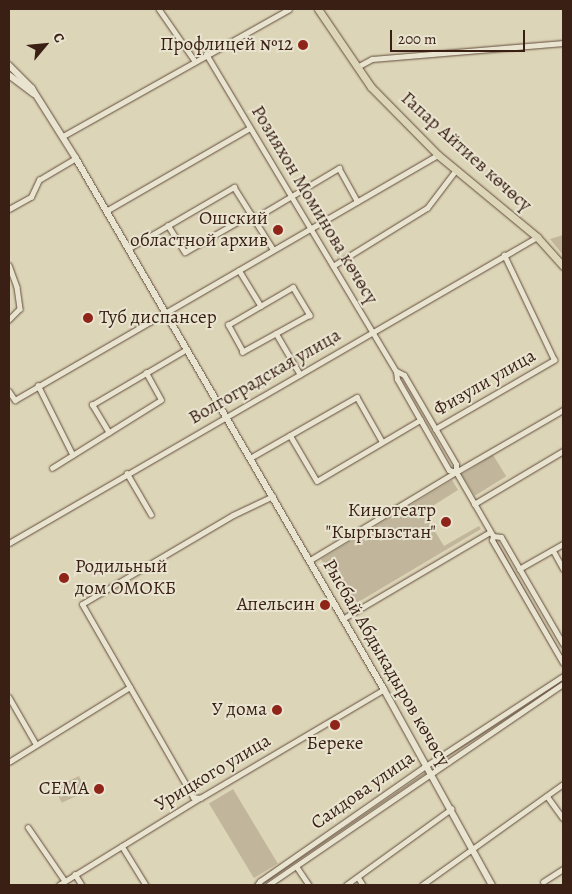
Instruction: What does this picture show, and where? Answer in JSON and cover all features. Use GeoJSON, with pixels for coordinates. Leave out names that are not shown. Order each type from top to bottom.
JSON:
{"type":"FeatureCollection","features":[{"type":"Feature","properties":{"kind":"main road","name":"Гапар Айтиев көчөсү"},"geometry":{"type":"LineString","coordinates":[[318,9],[371,87],[438,155],[537,237],[563,266]]}},
{"type":"Feature","properties":{"kind":"main road","name":"Рысбай Абдыкадыров көчөсү"},"geometry":{"type":"LineString","coordinates":[[9,65],[37,96],[76,158],[344,618],[432,773],[492,885]]}},
{"type":"Feature","properties":{"kind":"main road","name":"Рысбай Абдыкадыров көчөсү"},"geometry":{"type":"LineString","coordinates":[[9,76],[37,96]]}},
{"type":"Feature","properties":{"kind":"street"},"geometry":{"type":"LineString","coordinates":[[159,9],[195,61]]}},
{"type":"Feature","properties":{"kind":"street"},"geometry":{"type":"LineString","coordinates":[[63,136],[206,54],[290,9]]}},
{"type":"Feature","properties":{"kind":"street"},"geometry":{"type":"LineString","coordinates":[[357,67],[372,59],[563,43]]}},
{"type":"Feature","properties":{"kind":"street","name":"Розияхон Моминова көчөсү"},"geometry":{"type":"LineString","coordinates":[[206,54],[396,371],[397,379],[449,470],[456,472]]}},
{"type":"Feature","properties":{"kind":"street"},"geometry":{"type":"LineString","coordinates":[[9,76],[15,70]]}},
{"type":"Feature","properties":{"kind":"street"},"geometry":{"type":"LineString","coordinates":[[106,211],[250,128]]}},
{"type":"Feature","properties":{"kind":"street"},"geometry":{"type":"LineString","coordinates":[[9,391],[16,400],[357,200],[438,155]]}},
{"type":"Feature","properties":{"kind":"street"},"geometry":{"type":"LineString","coordinates":[[9,210],[31,197],[39,180],[76,158]]}},
{"type":"Feature","properties":{"kind":"street"},"geometry":{"type":"LineString","coordinates":[[255,218],[339,168],[357,200]]}},
{"type":"Feature","properties":{"kind":"street"},"geometry":{"type":"LineString","coordinates":[[333,266],[427,208],[456,170]]}},
{"type":"Feature","properties":{"kind":"street"},"geometry":{"type":"LineString","coordinates":[[128,249],[234,187],[255,218],[273,250]]}},
{"type":"Feature","properties":{"kind":"street"},"geometry":{"type":"LineString","coordinates":[[168,225],[185,252],[251,214]]}},
{"type":"Feature","properties":{"kind":"street","name":"Волгоградская улица"},"geometry":{"type":"LineString","coordinates":[[9,543],[537,237]]}},
{"type":"Feature","properties":{"kind":"street","name":"Физули улица"},"geometry":{"type":"LineString","coordinates":[[435,429],[554,360],[504,255]]}},
{"type":"Feature","properties":{"kind":"street"},"geometry":{"type":"LineString","coordinates":[[9,265],[17,287],[20,309],[9,320]]}},
{"type":"Feature","properties":{"kind":"street"},"geometry":{"type":"LineString","coordinates":[[239,270],[261,306]]}},
{"type":"Feature","properties":{"kind":"street"},"geometry":{"type":"LineString","coordinates":[[293,286],[310,315],[276,333],[243,352],[228,325],[293,286]]}},
{"type":"Feature","properties":{"kind":"street"},"geometry":{"type":"LineString","coordinates":[[276,333],[300,374]]}},
{"type":"Feature","properties":{"kind":"street"},"geometry":{"type":"LineString","coordinates":[[109,433],[92,405],[187,349]]}},
{"type":"Feature","properties":{"kind":"street","name":"Розияхон Моминова көчөсү"},"geometry":{"type":"LineString","coordinates":[[396,371],[404,375],[456,464],[456,472],[491,534],[492,540],[563,663]]}},
{"type":"Feature","properties":{"kind":"street"},"geometry":{"type":"LineString","coordinates":[[52,468],[161,400],[146,373]]}},
{"type":"Feature","properties":{"kind":"street"},"geometry":{"type":"LineString","coordinates":[[38,386],[73,455]]}},
{"type":"Feature","properties":{"kind":"street"},"geometry":{"type":"LineString","coordinates":[[250,458],[357,397],[382,441]]}},
{"type":"Feature","properties":{"kind":"street"},"geometry":{"type":"LineString","coordinates":[[310,560],[563,410]]}},
{"type":"Feature","properties":{"kind":"street"},"geometry":{"type":"LineString","coordinates":[[290,435],[317,481],[420,420]]}},
{"type":"Feature","properties":{"kind":"street"},"geometry":{"type":"LineString","coordinates":[[474,504],[563,451]]}},
{"type":"Feature","properties":{"kind":"street"},"geometry":{"type":"LineString","coordinates":[[127,473],[150,514]]}},
{"type":"Feature","properties":{"kind":"street"},"geometry":{"type":"LineString","coordinates":[[200,798],[193,797],[82,604],[233,515],[273,496]]}},
{"type":"Feature","properties":{"kind":"street"},"geometry":{"type":"LineString","coordinates":[[344,618],[491,534]]}},
{"type":"Feature","properties":{"kind":"street","name":"Розияхон Моминова көчөсү"},"geometry":{"type":"LineString","coordinates":[[491,534],[501,537],[563,644]]}},
{"type":"Feature","properties":{"kind":"street"},"geometry":{"type":"LineString","coordinates":[[519,569],[563,544]]}},
{"type":"Feature","properties":{"kind":"street"},"geometry":{"type":"LineString","coordinates":[[553,550],[563,568]]}},
{"type":"Feature","properties":{"kind":"street","name":"Саидова улица"},"geometry":{"type":"LineString","coordinates":[[257,885],[260,881],[427,765],[563,676]]}},
{"type":"Feature","properties":{"kind":"street","name":"Саидова улица"},"geometry":{"type":"LineString","coordinates":[[268,885],[563,684]]}},
{"type":"Feature","properties":{"kind":"street"},"geometry":{"type":"LineString","coordinates":[[9,762],[130,687]]}},
{"type":"Feature","properties":{"kind":"street","name":"Урицкого улица"},"geometry":{"type":"LineString","coordinates":[[59,885],[200,798],[384,689]]}},
{"type":"Feature","properties":{"kind":"street"},"geometry":{"type":"LineString","coordinates":[[9,697],[36,744]]}},
{"type":"Feature","properties":{"kind":"street"},"geometry":{"type":"LineString","coordinates":[[422,885],[563,784]]}},
{"type":"Feature","properties":{"kind":"street"},"geometry":{"type":"LineString","coordinates":[[547,796],[563,818]]}},
{"type":"Feature","properties":{"kind":"street"},"geometry":{"type":"LineString","coordinates":[[346,885],[451,809]]}},
{"type":"Feature","properties":{"kind":"street"},"geometry":{"type":"LineString","coordinates":[[28,827],[65,881]]}},
{"type":"Feature","properties":{"kind":"street"},"geometry":{"type":"LineString","coordinates":[[122,846],[146,885]]}},
{"type":"Feature","properties":{"kind":"street"},"geometry":{"type":"LineString","coordinates":[[297,866],[309,885]]}},
{"type":"Feature","properties":{"kind":"street"},"geometry":{"type":"LineString","coordinates":[[543,882],[563,869]]}},
{"type":"Feature","properties":{"kind":"street"},"geometry":{"type":"LineString","coordinates":[[75,874],[82,885]]}},
{"type":"Feature","properties":{"kind":"street"},"geometry":{"type":"LineString","coordinates":[[358,877],[363,885]]}},
{"type":"Feature","properties":{"kind":"shaded area"},"geometry":{"type":"Polygon","coordinates":[[[563,235],[563,255],[550,239],[563,235]]]}},
{"type":"Feature","properties":{"kind":"shaded area"},"geometry":{"type":"Polygon","coordinates":[[[493,455],[506,476],[475,496],[462,475],[493,455]]]}},
{"type":"Feature","properties":{"kind":"shaded area"},"geometry":{"type":"Polygon","coordinates":[[[452,480],[458,490],[423,512],[444,546],[479,526],[481,529],[350,607],[321,559],[452,480]]]}},
{"type":"Feature","properties":{"kind":"shaded area"},"geometry":{"type":"Polygon","coordinates":[[[79,776],[86,791],[62,803],[55,787],[79,776]]]}},
{"type":"Feature","properties":{"kind":"shaded area"},"geometry":{"type":"Polygon","coordinates":[[[233,789],[278,864],[254,878],[209,803],[233,789]]]}},
{"type":"Feature","properties":{"kind":"waterway"},"geometry":{"type":"LineString","coordinates":[[496,541],[563,658]]}},
{"type":"Feature","properties":{"kind":"waterway"},"geometry":{"type":"LineString","coordinates":[[436,763],[563,681]]}},
{"type":"Feature","properties":{"kind":"waterway"},"geometry":{"type":"LineString","coordinates":[[263,883],[424,773]]}},
{"type":"Feature","properties":{"kind":"place","name":"Профлицей №12"},"geometry":{"type":"Point","coordinates":[303,45]}},
{"type":"Feature","properties":{"kind":"place","name":"Ошский областной архив"},"geometry":{"type":"Point","coordinates":[278,230]}},
{"type":"Feature","properties":{"kind":"place","name":"Туб диспансер"},"geometry":{"type":"Point","coordinates":[88,318]}},
{"type":"Feature","properties":{"kind":"place","name":"Кинотеатр \"Кыргызстан\""},"geometry":{"type":"Point","coordinates":[446,522]}},
{"type":"Feature","properties":{"kind":"place","name":"Родильный дом ОМОКБ"},"geometry":{"type":"Point","coordinates":[64,578]}},
{"type":"Feature","properties":{"kind":"place","name":"Апельсин"},"geometry":{"type":"Point","coordinates":[325,605]}},
{"type":"Feature","properties":{"kind":"place","name":"У дома"},"geometry":{"type":"Point","coordinates":[277,710]}},
{"type":"Feature","properties":{"kind":"place","name":"Береке"},"geometry":{"type":"Point","coordinates":[335,725]}},
{"type":"Feature","properties":{"kind":"place","name":"СЕМА"},"geometry":{"type":"Point","coordinates":[99,789]}}]}
